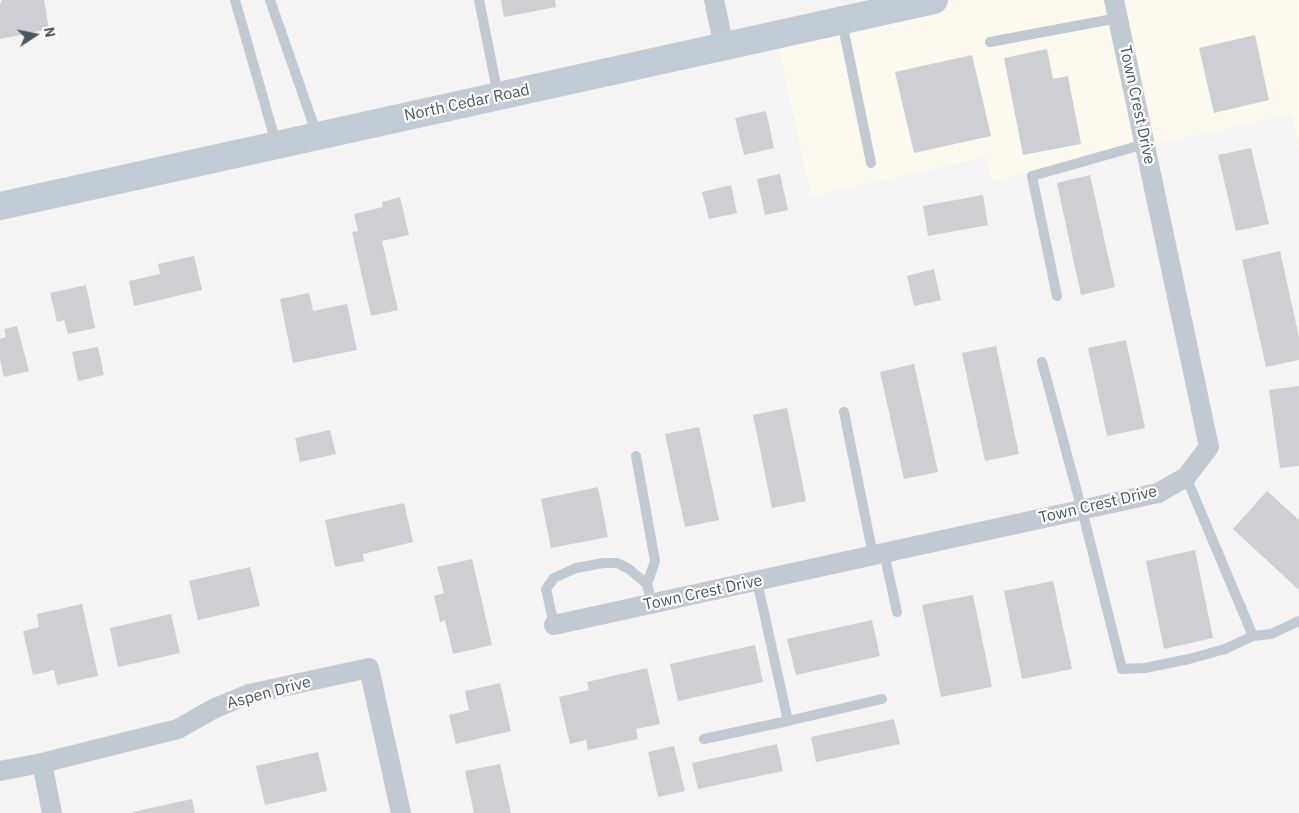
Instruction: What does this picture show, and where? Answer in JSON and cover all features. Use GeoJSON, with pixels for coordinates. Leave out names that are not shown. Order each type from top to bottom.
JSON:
{"type":"FeatureCollection","features":[{"type":"Feature","properties":{"kind":"street"},"geometry":{"type":"LineString","coordinates":[[714,0],[724,47]]}},
{"type":"Feature","properties":{"kind":"street","name":"North Cedar Road"},"geometry":{"type":"LineString","coordinates":[[0,206],[724,47],[923,1]]}},
{"type":"Feature","properties":{"kind":"street","name":"Town Crest Drive"},"geometry":{"type":"LineString","coordinates":[[554,625],[1082,510],[1158,492],[1186,477],[1209,447],[1116,9]]}},
{"type":"Feature","properties":{"kind":"street","name":"Aspen Drive"},"geometry":{"type":"LineString","coordinates":[[0,771],[42,763],[178,729],[213,709],[249,694],[369,668],[401,813]]}},
{"type":"Feature","properties":{"kind":"street"},"geometry":{"type":"LineString","coordinates":[[42,763],[52,813]]}},
{"type":"Feature","properties":{"kind":"lane"},"geometry":{"type":"LineString","coordinates":[[235,0],[276,145]]}},
{"type":"Feature","properties":{"kind":"lane"},"geometry":{"type":"LineString","coordinates":[[270,0],[317,136]]}},
{"type":"Feature","properties":{"kind":"lane"},"geometry":{"type":"LineString","coordinates":[[479,0],[498,96]]}},
{"type":"Feature","properties":{"kind":"lane"},"geometry":{"type":"LineString","coordinates":[[990,42],[1116,9]]}},
{"type":"Feature","properties":{"kind":"lane"},"geometry":{"type":"LineString","coordinates":[[841,21],[871,163]]}},
{"type":"Feature","properties":{"kind":"lane"},"geometry":{"type":"LineString","coordinates":[[1057,296],[1032,176],[1145,144]]}},
{"type":"Feature","properties":{"kind":"lane"},"geometry":{"type":"LineString","coordinates":[[1042,362],[1122,669],[1145,668],[1225,649],[1253,636],[1271,634],[1299,621]]}},
{"type":"Feature","properties":{"kind":"lane"},"geometry":{"type":"LineString","coordinates":[[844,412],[878,554],[898,612]]}},
{"type":"Feature","properties":{"kind":"lane"},"geometry":{"type":"LineString","coordinates":[[636,456],[655,561],[647,584],[652,604]]}},
{"type":"Feature","properties":{"kind":"lane"},"geometry":{"type":"LineString","coordinates":[[1186,477],[1253,636]]}},
{"type":"Feature","properties":{"kind":"lane"},"geometry":{"type":"LineString","coordinates":[[554,625],[546,589],[554,578],[576,568],[604,563],[617,563],[629,569],[647,584]]}},
{"type":"Feature","properties":{"kind":"lane"},"geometry":{"type":"LineString","coordinates":[[757,581],[788,720]]}},
{"type":"Feature","properties":{"kind":"lane"},"geometry":{"type":"LineString","coordinates":[[704,739],[882,699]]}},
{"type":"Feature","properties":{"kind":"shaded area"},"geometry":{"type":"Polygon","coordinates":[[[957,0],[1299,0],[1299,149],[1291,114],[992,181],[987,157],[811,196],[777,40],[957,0]]]}},
{"type":"Feature","properties":{"kind":"building"},"geometry":{"type":"Polygon","coordinates":[[[1,0],[44,0],[49,29],[0,39],[1,0]]]}},
{"type":"Feature","properties":{"kind":"building"},"geometry":{"type":"Polygon","coordinates":[[[501,0],[555,0],[556,7],[504,17],[501,0]]]}},
{"type":"Feature","properties":{"kind":"building"},"geometry":{"type":"Polygon","coordinates":[[[1255,35],[1269,100],[1214,113],[1199,48],[1255,35]]]}},
{"type":"Feature","properties":{"kind":"building"},"geometry":{"type":"Polygon","coordinates":[[[1047,49],[1053,79],[1068,76],[1081,144],[1023,155],[1004,58],[1047,49]]]}},
{"type":"Feature","properties":{"kind":"building"},"geometry":{"type":"Polygon","coordinates":[[[972,55],[991,136],[914,153],[895,72],[972,55]]]}},
{"type":"Feature","properties":{"kind":"building"},"geometry":{"type":"Polygon","coordinates":[[[766,111],[774,148],[744,155],[735,118],[766,111]]]}},
{"type":"Feature","properties":{"kind":"building"},"geometry":{"type":"Polygon","coordinates":[[[1251,148],[1269,224],[1236,231],[1218,155],[1251,148]]]}},
{"type":"Feature","properties":{"kind":"building"},"geometry":{"type":"Polygon","coordinates":[[[780,174],[788,210],[765,215],[757,179],[780,174]]]}},
{"type":"Feature","properties":{"kind":"building"},"geometry":{"type":"Polygon","coordinates":[[[1090,175],[1115,287],[1081,295],[1057,183],[1090,175]]]}},
{"type":"Feature","properties":{"kind":"building"},"geometry":{"type":"Polygon","coordinates":[[[731,185],[737,213],[709,219],[702,192],[731,185]]]}},
{"type":"Feature","properties":{"kind":"building"},"geometry":{"type":"Polygon","coordinates":[[[983,195],[988,225],[928,236],[923,206],[983,195]]]}},
{"type":"Feature","properties":{"kind":"building"},"geometry":{"type":"Polygon","coordinates":[[[400,197],[409,235],[382,241],[398,310],[371,316],[352,232],[358,231],[354,214],[383,207],[382,202],[400,197]]]}},
{"type":"Feature","properties":{"kind":"building"},"geometry":{"type":"Polygon","coordinates":[[[1280,251],[1299,337],[1299,360],[1266,367],[1242,260],[1280,251]]]}},
{"type":"Feature","properties":{"kind":"building"},"geometry":{"type":"Polygon","coordinates":[[[194,256],[202,290],[134,306],[129,281],[160,274],[158,264],[194,256]]]}},
{"type":"Feature","properties":{"kind":"building"},"geometry":{"type":"Polygon","coordinates":[[[934,269],[941,300],[914,306],[907,276],[934,269]]]}},
{"type":"Feature","properties":{"kind":"building"},"geometry":{"type":"Polygon","coordinates":[[[86,285],[95,328],[68,334],[64,320],[57,322],[50,293],[86,285]]]}},
{"type":"Feature","properties":{"kind":"building"},"geometry":{"type":"Polygon","coordinates":[[[309,293],[313,311],[347,304],[357,350],[293,363],[280,299],[309,293]]]}},
{"type":"Feature","properties":{"kind":"building"},"geometry":{"type":"Polygon","coordinates":[[[17,326],[29,371],[4,377],[0,360],[0,339],[6,337],[4,329],[17,326]]]}},
{"type":"Feature","properties":{"kind":"building"},"geometry":{"type":"Polygon","coordinates":[[[1126,340],[1145,428],[1107,436],[1088,348],[1126,340]]]}},
{"type":"Feature","properties":{"kind":"building"},"geometry":{"type":"Polygon","coordinates":[[[996,346],[1019,454],[985,461],[962,353],[996,346]]]}},
{"type":"Feature","properties":{"kind":"building"},"geometry":{"type":"Polygon","coordinates":[[[98,347],[104,375],[78,381],[72,352],[98,347]]]}},
{"type":"Feature","properties":{"kind":"building"},"geometry":{"type":"Polygon","coordinates":[[[914,364],[938,472],[904,479],[880,372],[914,364]]]}},
{"type":"Feature","properties":{"kind":"building"},"geometry":{"type":"Polygon","coordinates":[[[1299,386],[1299,466],[1280,468],[1269,390],[1299,386]]]}},
{"type":"Feature","properties":{"kind":"building"},"geometry":{"type":"Polygon","coordinates":[[[787,408],[806,501],[772,508],[753,415],[787,408]]]}},
{"type":"Feature","properties":{"kind":"building"},"geometry":{"type":"Polygon","coordinates":[[[699,427],[719,520],[685,527],[665,434],[699,427]]]}},
{"type":"Feature","properties":{"kind":"building"},"geometry":{"type":"Polygon","coordinates":[[[330,430],[336,454],[300,462],[295,438],[330,430]]]}},
{"type":"Feature","properties":{"kind":"building"},"geometry":{"type":"Polygon","coordinates":[[[598,487],[608,537],[551,548],[541,499],[598,487]]]}},
{"type":"Feature","properties":{"kind":"building"},"geometry":{"type":"Polygon","coordinates":[[[1267,491],[1299,520],[1299,590],[1233,529],[1267,491]]]}},
{"type":"Feature","properties":{"kind":"building"},"geometry":{"type":"Polygon","coordinates":[[[404,503],[413,542],[363,554],[364,561],[335,567],[325,520],[404,503]]]}},
{"type":"Feature","properties":{"kind":"building"},"geometry":{"type":"Polygon","coordinates":[[[1195,550],[1213,638],[1164,649],[1146,561],[1195,550]]]}},
{"type":"Feature","properties":{"kind":"building"},"geometry":{"type":"Polygon","coordinates":[[[472,559],[492,645],[453,654],[445,620],[440,622],[434,596],[444,593],[437,567],[472,559]]]}},
{"type":"Feature","properties":{"kind":"building"},"geometry":{"type":"Polygon","coordinates":[[[250,567],[260,606],[198,620],[189,581],[250,567]]]}},
{"type":"Feature","properties":{"kind":"building"},"geometry":{"type":"Polygon","coordinates":[[[1053,581],[1072,669],[1022,679],[1004,591],[1053,581]]]}},
{"type":"Feature","properties":{"kind":"building"},"geometry":{"type":"Polygon","coordinates":[[[973,595],[992,687],[941,697],[922,605],[973,595]]]}},
{"type":"Feature","properties":{"kind":"building"},"geometry":{"type":"Polygon","coordinates":[[[82,604],[98,676],[57,685],[54,670],[33,675],[23,631],[39,627],[37,614],[82,604]]]}},
{"type":"Feature","properties":{"kind":"building"},"geometry":{"type":"Polygon","coordinates":[[[171,614],[180,653],[118,667],[110,628],[171,614]]]}},
{"type":"Feature","properties":{"kind":"building"},"geometry":{"type":"Polygon","coordinates":[[[872,620],[880,656],[796,675],[787,639],[872,620]]]}},
{"type":"Feature","properties":{"kind":"building"},"geometry":{"type":"Polygon","coordinates":[[[755,645],[763,682],[678,701],[670,664],[755,645]]]}},
{"type":"Feature","properties":{"kind":"building"},"geometry":{"type":"Polygon","coordinates":[[[647,668],[660,724],[636,729],[638,739],[588,750],[586,740],[570,744],[559,697],[589,690],[587,682],[647,668]]]}},
{"type":"Feature","properties":{"kind":"building"},"geometry":{"type":"Polygon","coordinates":[[[500,683],[511,731],[456,744],[449,715],[469,710],[465,691],[500,683]]]}},
{"type":"Feature","properties":{"kind":"building"},"geometry":{"type":"Polygon","coordinates":[[[894,719],[900,744],[816,762],[811,737],[894,719]]]}},
{"type":"Feature","properties":{"kind":"building"},"geometry":{"type":"Polygon","coordinates":[[[777,744],[783,771],[698,789],[692,763],[777,744]]]}},
{"type":"Feature","properties":{"kind":"building"},"geometry":{"type":"Polygon","coordinates":[[[674,746],[685,791],[658,797],[648,752],[674,746]]]}},
{"type":"Feature","properties":{"kind":"building"},"geometry":{"type":"Polygon","coordinates":[[[318,752],[327,791],[265,805],[256,766],[318,752]]]}},
{"type":"Feature","properties":{"kind":"building"},"geometry":{"type":"Polygon","coordinates":[[[500,764],[511,813],[474,813],[465,771],[500,764]]]}},
{"type":"Feature","properties":{"kind":"building"},"geometry":{"type":"Polygon","coordinates":[[[192,799],[195,813],[133,813],[133,812],[192,799]]]}}]}
